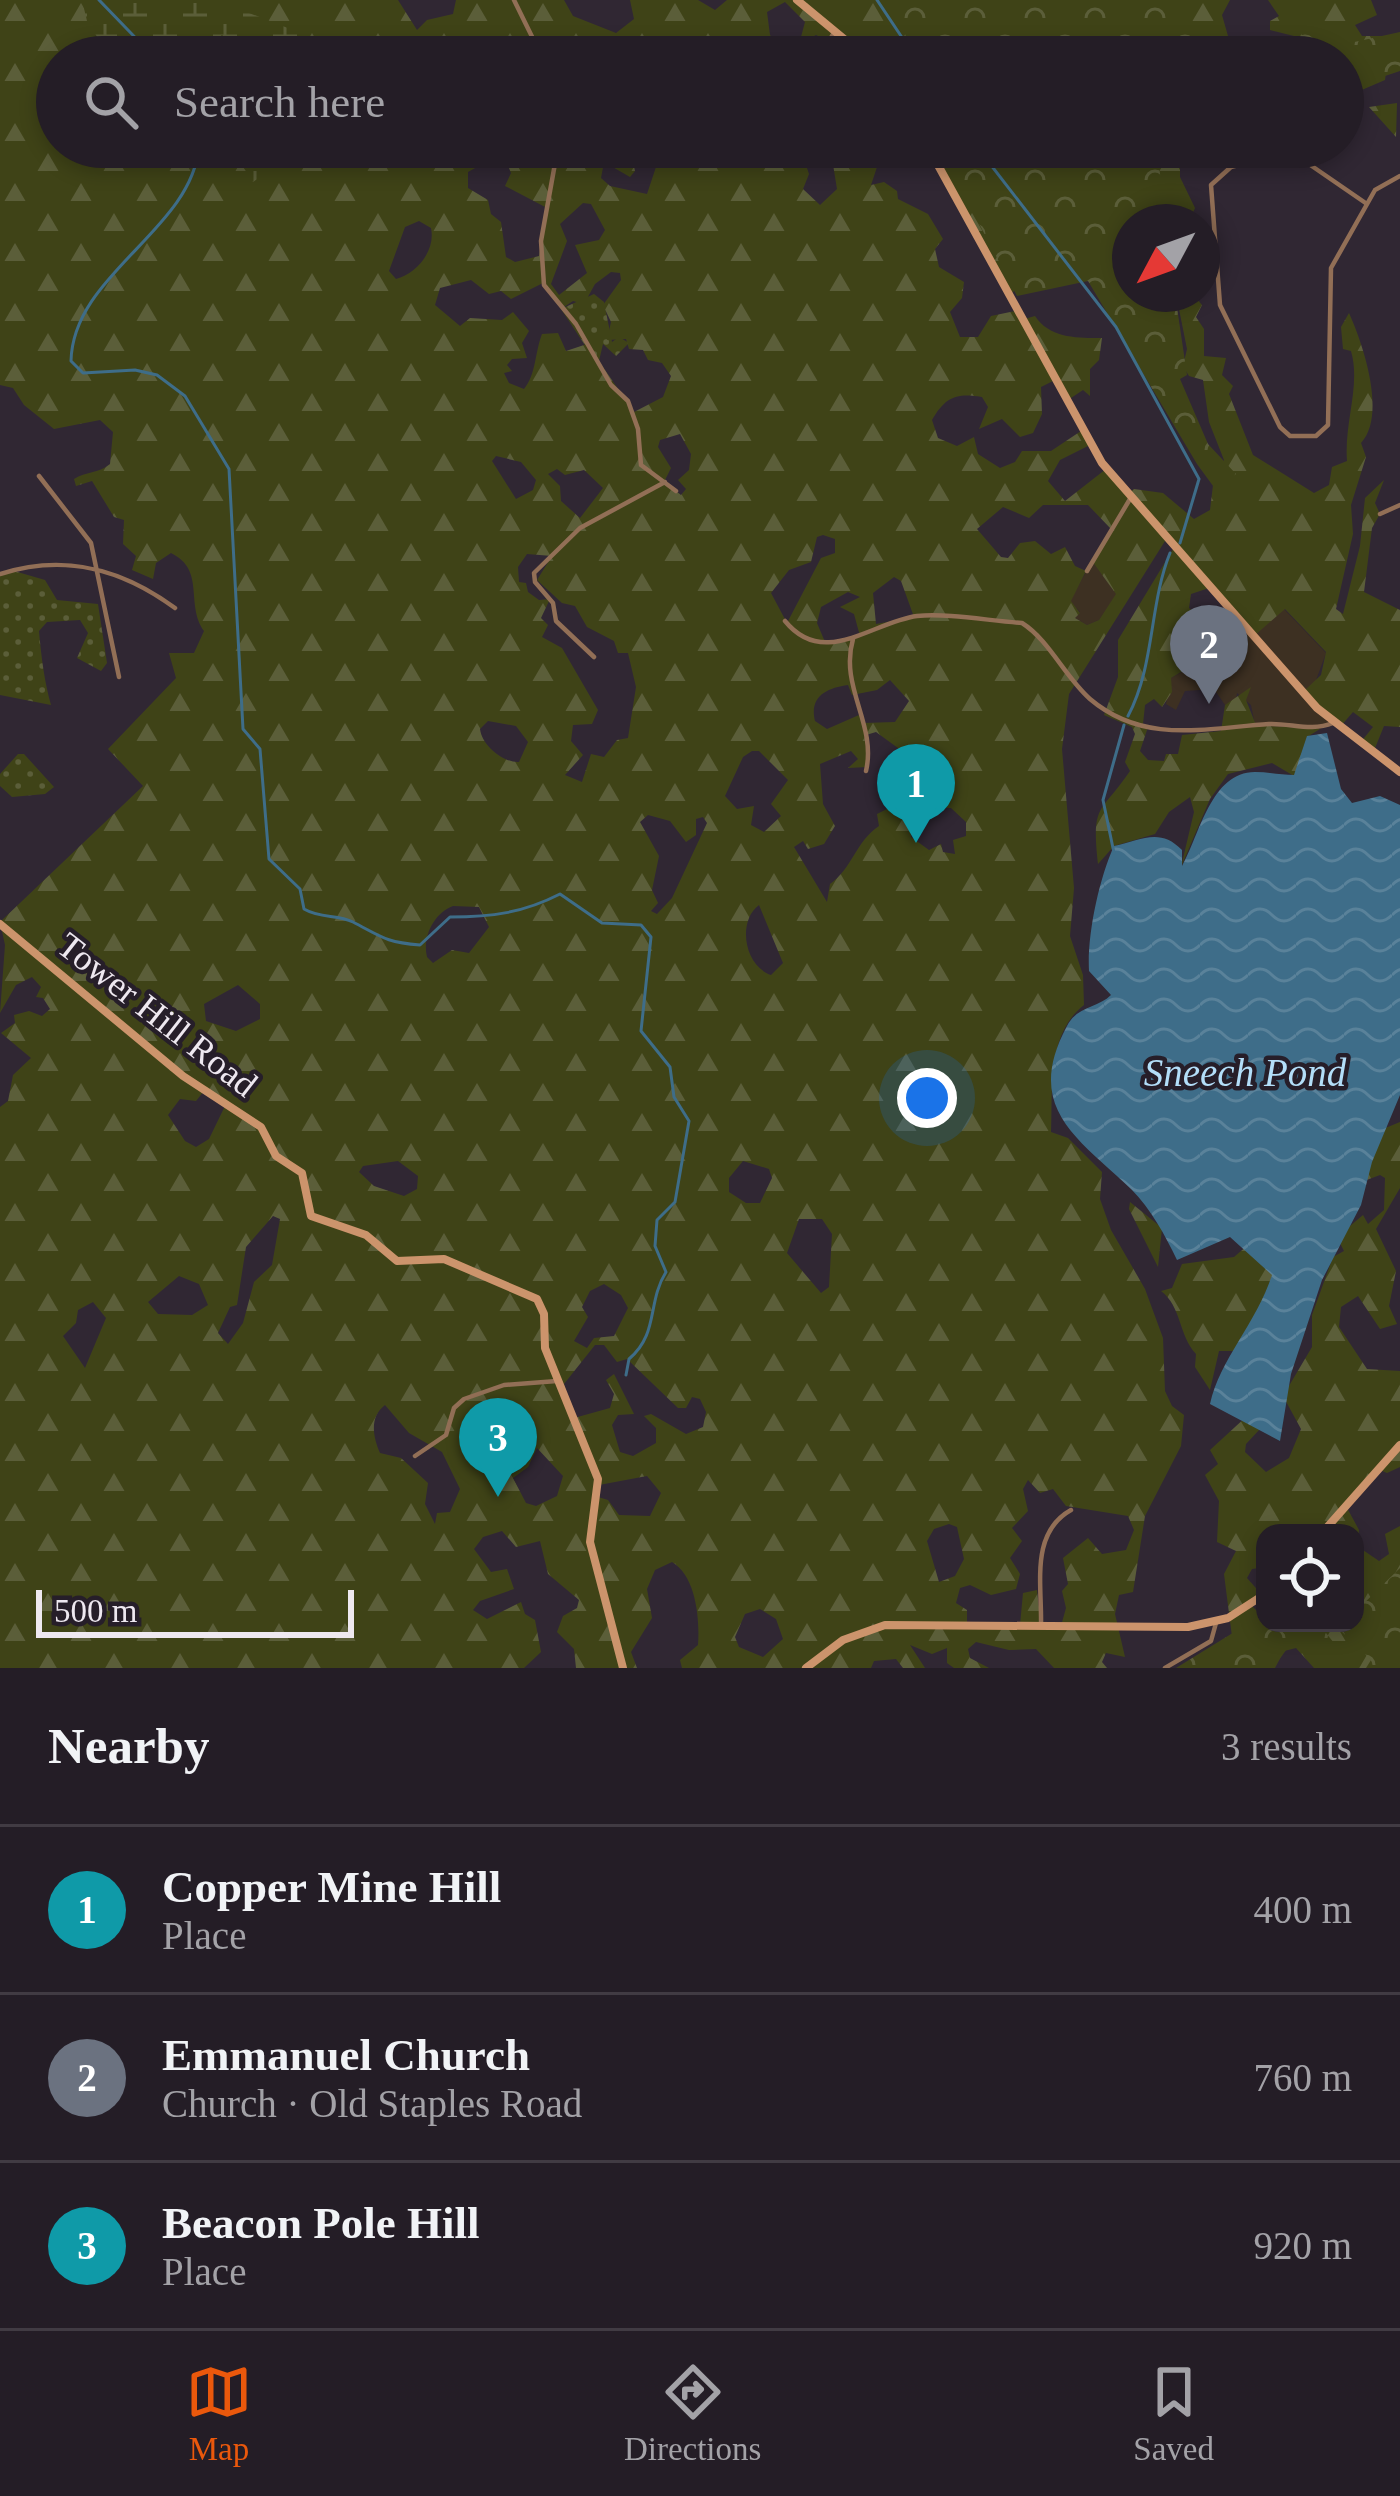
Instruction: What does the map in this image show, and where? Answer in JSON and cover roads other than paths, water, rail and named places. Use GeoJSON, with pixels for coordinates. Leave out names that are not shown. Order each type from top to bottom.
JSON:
{"type":"FeatureCollection","features":[{"type":"Feature","properties":{"kind":"street"},"geometry":{"type":"LineString","coordinates":[[514,0],[532,36]]}},
{"type":"Feature","properties":{"kind":"street"},"geometry":{"type":"LineString","coordinates":[[797,0],[844,36]]}},
{"type":"Feature","properties":{"kind":"street"},"geometry":{"type":"LineString","coordinates":[[832,36],[836,29]]}},
{"type":"Feature","properties":{"kind":"street"},"geometry":{"type":"LineString","coordinates":[[554,168],[541,242],[544,285],[633,409],[640,465],[676,490]]}},
{"type":"Feature","properties":{"kind":"street"},"geometry":{"type":"LineString","coordinates":[[939,168],[1073,418],[1130,499],[1333,723],[1400,772]]}},
{"type":"Feature","properties":{"kind":"street"},"geometry":{"type":"LineString","coordinates":[[1232,168],[1223,171],[1210,190],[1217,292],[1224,317],[1288,435],[1316,436],[1328,425],[1328,277],[1380,185],[1400,176]]}},
{"type":"Feature","properties":{"kind":"street"},"geometry":{"type":"LineString","coordinates":[[1317,168],[1367,204]]}},
{"type":"Feature","properties":{"kind":"street"},"geometry":{"type":"LineString","coordinates":[[39,476],[91,543],[119,677]]}},
{"type":"Feature","properties":{"kind":"street"},"geometry":{"type":"LineString","coordinates":[[594,657],[556,621],[554,603],[534,573],[580,528],[664,482]]}},
{"type":"Feature","properties":{"kind":"street"},"geometry":{"type":"LineString","coordinates":[[1087,571],[1130,499]]}},
{"type":"Feature","properties":{"kind":"street"},"geometry":{"type":"LineString","coordinates":[[1380,514],[1400,505]]}},
{"type":"Feature","properties":{"kind":"street"},"geometry":{"type":"LineString","coordinates":[[0,574],[29,566],[120,572],[175,608]]}},
{"type":"Feature","properties":{"kind":"street"},"geometry":{"type":"LineString","coordinates":[[785,620],[808,639],[853,639],[921,616],[1017,622],[1031,629],[1096,703],[1154,728],[1192,734],[1273,724],[1311,728],[1333,723]]}},
{"type":"Feature","properties":{"kind":"street"},"geometry":{"type":"LineString","coordinates":[[853,639],[848,682],[867,738],[866,771]]}},
{"type":"Feature","properties":{"kind":"street","name":"Tower Hill Road"},"geometry":{"type":"LineString","coordinates":[[0,924],[183,1076],[264,1129],[275,1156],[302,1173],[304,1204],[316,1220],[366,1234],[397,1261],[444,1259],[537,1299],[557,1381],[598,1479],[592,1556],[623,1668]]}},
{"type":"Feature","properties":{"kind":"street"},"geometry":{"type":"LineString","coordinates":[[415,1456],[446,1436],[454,1408],[464,1400],[504,1385],[557,1381]]}},
{"type":"Feature","properties":{"kind":"street"},"geometry":{"type":"LineString","coordinates":[[1330,1524],[1400,1445]]}},
{"type":"Feature","properties":{"kind":"street"},"geometry":{"type":"LineString","coordinates":[[1040,1625],[1045,1536],[1056,1519],[1071,1510]]}},
{"type":"Feature","properties":{"kind":"street"},"geometry":{"type":"LineString","coordinates":[[806,1668],[831,1646],[873,1628],[1169,1628],[1216,1623],[1256,1599]]}},
{"type":"Feature","properties":{"kind":"street"},"geometry":{"type":"LineString","coordinates":[[1165,1668],[1211,1641],[1216,1623]]}},
{"type":"Feature","properties":{"kind":"water","name":"Sneech Pond"},"geometry":{"type":"Polygon","coordinates":[[[1327,733],[1341,789],[1352,803],[1380,796],[1400,805],[1400,1095],[1372,1162],[1361,1205],[1322,1280],[1291,1374],[1280,1441],[1210,1404],[1272,1275],[1230,1237],[1177,1260],[1145,1205],[1063,1119],[1051,1079],[1055,1054],[1071,1019],[1111,995],[1089,971],[1089,957],[1095,907],[1114,846],[1150,837],[1166,839],[1182,850],[1182,866],[1209,807],[1228,782],[1255,772],[1294,775],[1307,736],[1327,733]]]}},
{"type":"Feature","properties":{"kind":"waterway"},"geometry":{"type":"LineString","coordinates":[[99,0],[134,36]]}},
{"type":"Feature","properties":{"kind":"waterway"},"geometry":{"type":"LineString","coordinates":[[877,0],[901,36]]}},
{"type":"Feature","properties":{"kind":"waterway"},"geometry":{"type":"LineString","coordinates":[[193,168],[176,204],[91,303],[77,330],[71,361],[83,373],[135,370],[157,375],[185,396],[229,469],[243,729],[260,749],[269,859],[300,889],[304,909],[347,920],[391,940],[420,945],[450,917],[506,913],[560,894],[602,923],[641,925],[651,937],[641,1031],[670,1067],[674,1097],[689,1121],[675,1202],[657,1220],[655,1246],[666,1272],[645,1339],[629,1359],[626,1375]]}},
{"type":"Feature","properties":{"kind":"waterway"},"geometry":{"type":"LineString","coordinates":[[993,168],[1116,327],[1199,479],[1180,543]]}},
{"type":"Feature","properties":{"kind":"waterway"},"geometry":{"type":"LineString","coordinates":[[1128,716],[1143,676],[1170,553]]}},
{"type":"Feature","properties":{"kind":"waterway"},"geometry":{"type":"LineString","coordinates":[[1114,853],[1103,800],[1124,725]]}},
{"type":"Feature","properties":{"kind":"place","name":"Emmanuel Church"},"geometry":{"type":"Point","coordinates":[1209,704]}},
{"type":"Feature","properties":{"kind":"place","name":"Copper Mine Hill"},"geometry":{"type":"Point","coordinates":[916,843]}},
{"type":"Feature","properties":{"kind":"place","name":"Beacon Pole Hill"},"geometry":{"type":"Point","coordinates":[498,1497]}}]}
